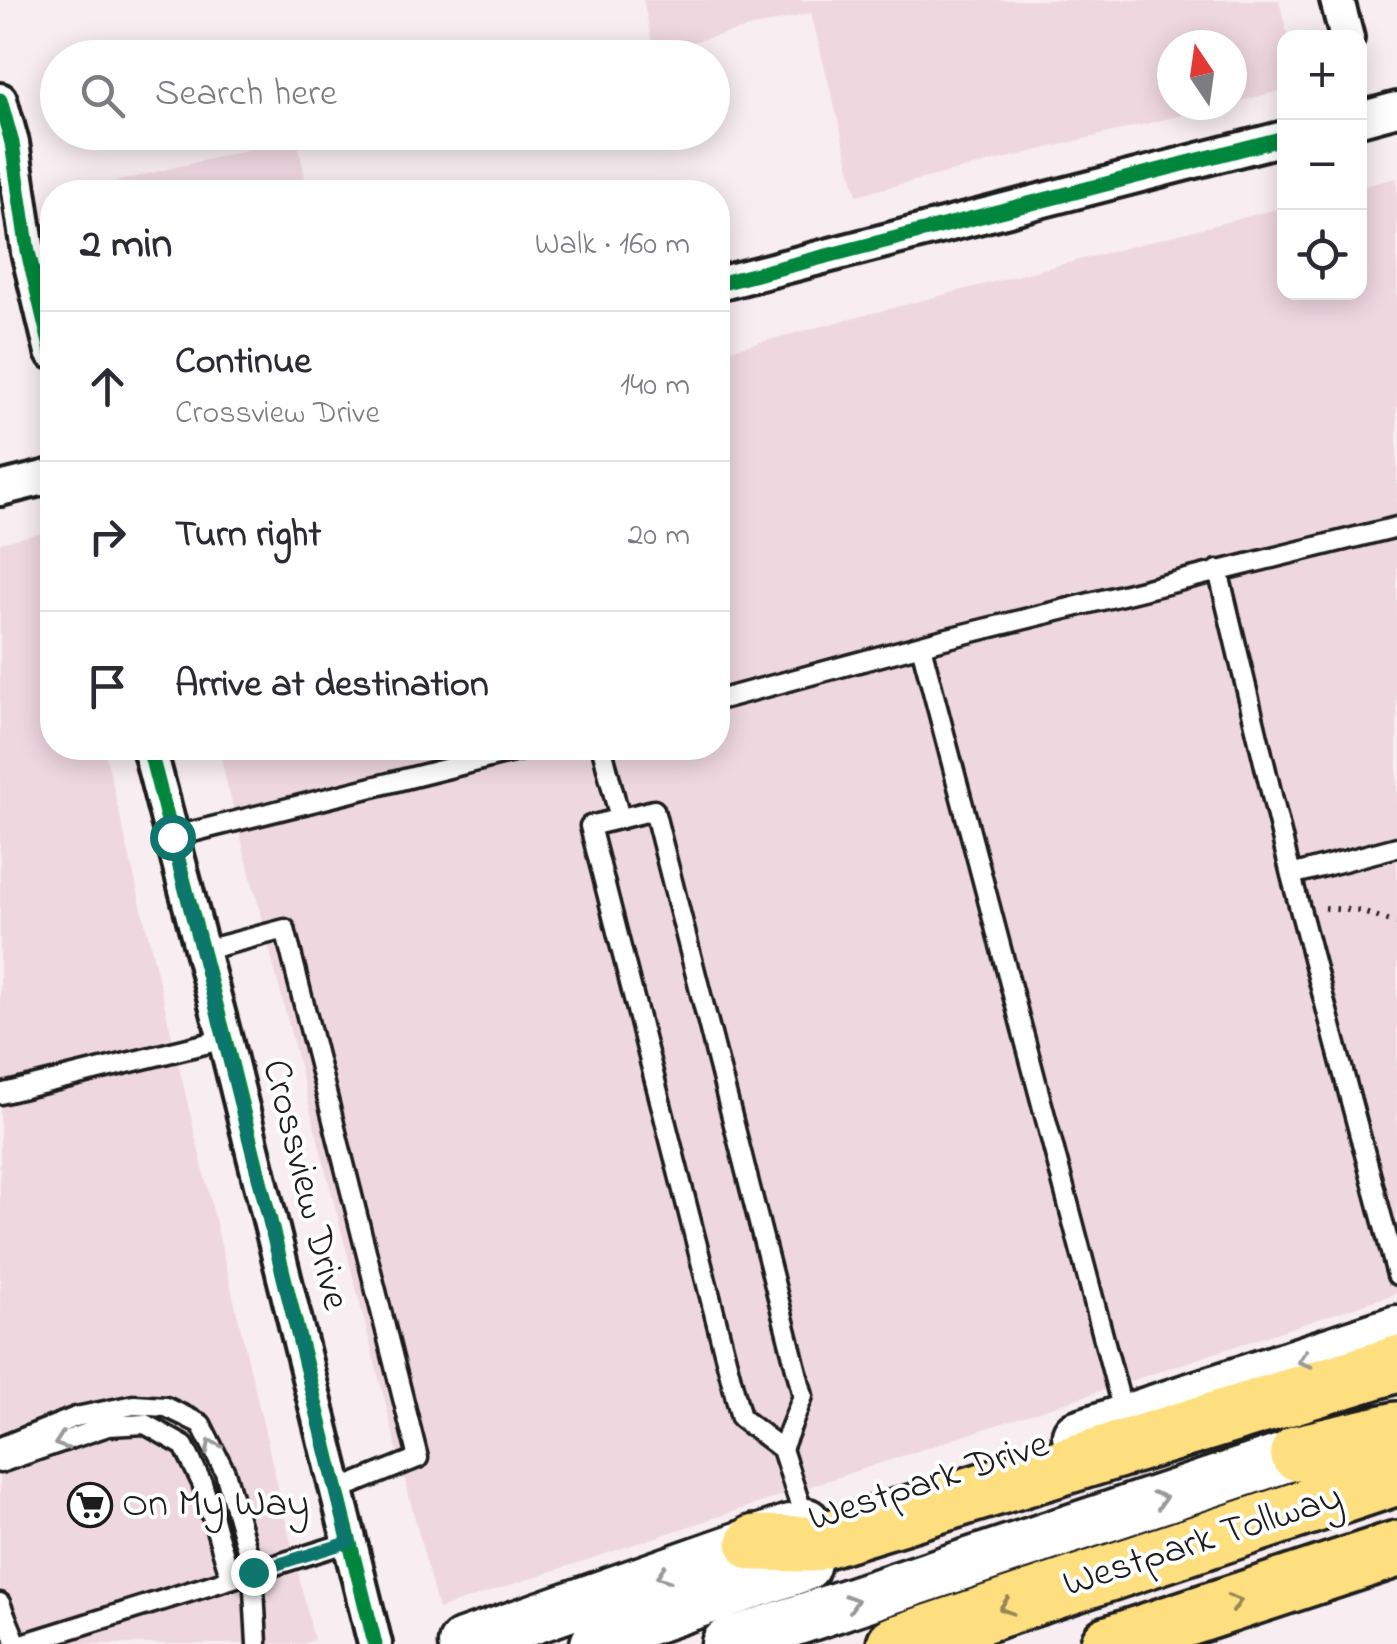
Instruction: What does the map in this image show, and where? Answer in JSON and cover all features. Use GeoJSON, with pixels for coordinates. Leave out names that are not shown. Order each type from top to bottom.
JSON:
{"type":"FeatureCollection","features":[{"type":"Feature","properties":{"kind":"highway"},"geometry":{"type":"LineString","coordinates":[[755,1543],[809,1533],[1397,1364]]}},
{"type":"Feature","properties":{"kind":"highway"},"geometry":{"type":"LineString","coordinates":[[1298,1454],[1397,1430]]}},
{"type":"Feature","properties":{"kind":"highway","name":"Westpark Tollway"},"geometry":{"type":"LineString","coordinates":[[895,1644],[1397,1477]]}},
{"type":"Feature","properties":{"kind":"highway","name":"Westpark Tollway"},"geometry":{"type":"LineString","coordinates":[[1109,1644],[1397,1549]]}},
{"type":"Feature","properties":{"kind":"main road","name":"Westpark Drive"},"geometry":{"type":"LineString","coordinates":[[809,1533],[1125,1419],[1397,1330]]}},
{"type":"Feature","properties":{"kind":"main road"},"geometry":{"type":"LineString","coordinates":[[726,1644],[1397,1421]]}},
{"type":"Feature","properties":{"kind":"main road"},"geometry":{"type":"LineString","coordinates":[[595,1644],[608,1634],[805,1566],[809,1533]]}},
{"type":"Feature","properties":{"kind":"main road","name":"Westpark Drive"},"geometry":{"type":"LineString","coordinates":[[463,1644],[755,1543]]}},
{"type":"Feature","properties":{"kind":"street"},"geometry":{"type":"LineString","coordinates":[[1338,0],[1345,30]]}},
{"type":"Feature","properties":{"kind":"street"},"geometry":{"type":"LineString","coordinates":[[0,100],[12,144],[28,252],[40,302]]}},
{"type":"Feature","properties":{"kind":"street"},"geometry":{"type":"LineString","coordinates":[[730,281],[1277,140]]}},
{"type":"Feature","properties":{"kind":"street"},"geometry":{"type":"LineString","coordinates":[[0,489],[40,479]]}},
{"type":"Feature","properties":{"kind":"street","name":"Crossview Drive"},"geometry":{"type":"LineString","coordinates":[[152,760],[375,1644]]}},
{"type":"Feature","properties":{"kind":"lane"},"geometry":{"type":"LineString","coordinates":[[730,697],[1218,570],[1397,528]]}},
{"type":"Feature","properties":{"kind":"lane"},"geometry":{"type":"LineString","coordinates":[[1218,570],[1291,875],[1397,1275]]}},
{"type":"Feature","properties":{"kind":"lane"},"geometry":{"type":"LineString","coordinates":[[921,646],[1125,1419]]}},
{"type":"Feature","properties":{"kind":"lane"},"geometry":{"type":"LineString","coordinates":[[172,837],[481,760]]}},
{"type":"Feature","properties":{"kind":"lane"},"geometry":{"type":"LineString","coordinates":[[605,760],[620,819]]}},
{"type":"Feature","properties":{"kind":"lane"},"geometry":{"type":"LineString","coordinates":[[782,1449],[804,1396],[654,810],[590,826],[740,1418],[782,1449],[809,1533]]}},
{"type":"Feature","properties":{"kind":"lane"},"geometry":{"type":"LineString","coordinates":[[1291,875],[1397,847]]}},
{"type":"Feature","properties":{"kind":"lane"},"geometry":{"type":"LineString","coordinates":[[201,951],[285,929],[418,1458],[336,1491]]}},
{"type":"Feature","properties":{"kind":"lane"},"geometry":{"type":"LineString","coordinates":[[0,1094],[224,1039]]}},
{"type":"Feature","properties":{"kind":"lane"},"geometry":{"type":"LineString","coordinates":[[0,1447],[76,1417],[134,1405],[166,1407],[201,1424],[225,1472],[253,1572],[257,1644]]}},
{"type":"Feature","properties":{"kind":"lane"},"geometry":{"type":"LineString","coordinates":[[0,1463],[108,1426],[145,1424],[184,1446],[202,1483],[231,1579]]}},
{"type":"Feature","properties":{"kind":"lane"},"geometry":{"type":"LineString","coordinates":[[0,1602],[19,1644],[349,1542]]}},
{"type":"Feature","properties":{"kind":"path"},"geometry":{"type":"LineString","coordinates":[[1299,906],[1359,911],[1397,923]]}},
{"type":"Feature","properties":{"kind":"shaded area"},"geometry":{"type":"Polygon","coordinates":[[[643,0],[1279,0],[1286,30],[1277,30],[1277,92],[1247,99],[1247,30],[1157,30],[1157,120],[1162,120],[857,195],[811,13],[699,40],[652,40],[643,0]]]}},
{"type":"Feature","properties":{"kind":"shaded area"},"geometry":{"type":"Polygon","coordinates":[[[247,150],[299,150],[306,180],[123,180],[247,150]]]}},
{"type":"Feature","properties":{"kind":"shaded area"},"geometry":{"type":"Polygon","coordinates":[[[1397,178],[1397,1293],[438,1609],[221,760],[730,760],[730,350],[1277,209],[1277,300],[1367,300],[1367,185],[1397,178]]]}},
{"type":"Feature","properties":{"kind":"shaded area"},"geometry":{"type":"Polygon","coordinates":[[[40,533],[40,760],[107,760],[314,1640],[303,1644],[0,1644],[0,543],[40,533]]]}},
{"type":"Feature","properties":{"kind":"cycle path"},"geometry":{"type":"LineString","coordinates":[[0,100],[12,143],[28,252],[40,302]]}},
{"type":"Feature","properties":{"kind":"cycle path"},"geometry":{"type":"LineString","coordinates":[[730,281],[1277,140]]}},
{"type":"Feature","properties":{"kind":"cycle path"},"geometry":{"type":"LineString","coordinates":[[152,760],[375,1644]]}},
{"type":"Feature","properties":{"kind":"place","name":"On My Way"},"geometry":{"type":"Point","coordinates":[90,1505]}},
{"type":"Feature","properties":{"kind":"route"},"geometry":{"type":"LineString","coordinates":[[172,837],[349,1542],[253,1572]]}}]}
